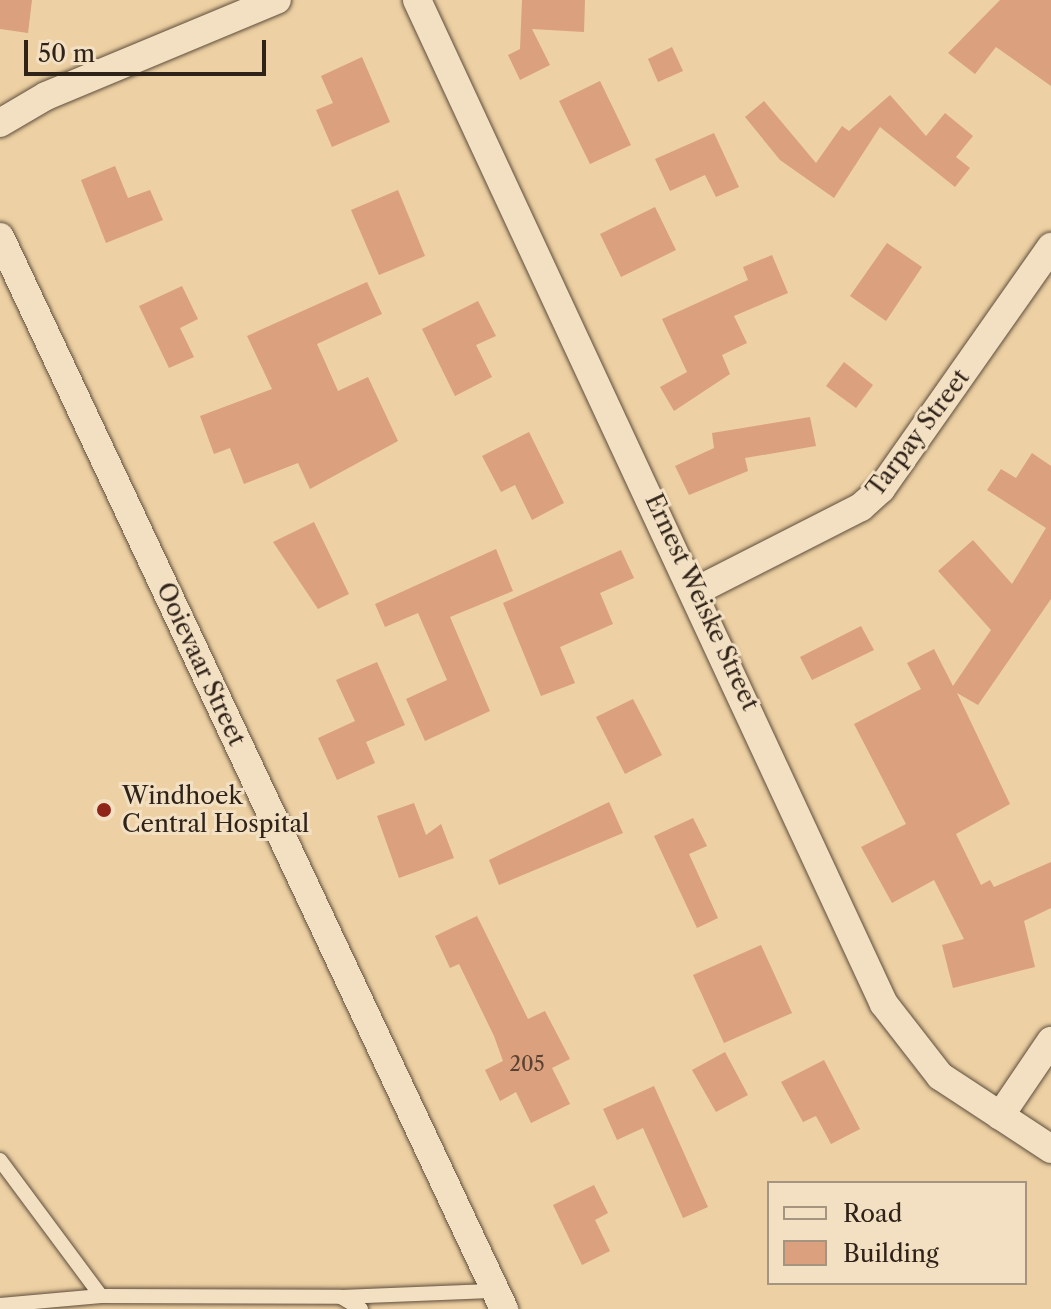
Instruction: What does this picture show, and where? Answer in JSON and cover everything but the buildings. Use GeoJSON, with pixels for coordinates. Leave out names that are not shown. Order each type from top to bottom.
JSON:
{"type":"FeatureCollection","features":[{"type":"Feature","properties":{"kind":"street"},"geometry":{"type":"LineString","coordinates":[[7,117],[277,0]]}},
{"type":"Feature","properties":{"kind":"street","name":"Ernest Weiske Street"},"geometry":{"type":"LineString","coordinates":[[417,0],[698,590],[884,1004],[920,1058],[1051,1149]]}},
{"type":"Feature","properties":{"kind":"street","name":"Ooievaar Street"},"geometry":{"type":"LineString","coordinates":[[0,237],[498,1300]]}},
{"type":"Feature","properties":{"kind":"street","name":"Tarpay Street"},"geometry":{"type":"LineString","coordinates":[[698,590],[861,507],[881,489],[1051,247]]}},
{"type":"Feature","properties":{"kind":"street"},"geometry":{"type":"LineString","coordinates":[[1000,1116],[1051,1041]]}},
{"type":"Feature","properties":{"kind":"lane"},"geometry":{"type":"LineString","coordinates":[[0,1160],[101,1296]]}},
{"type":"Feature","properties":{"kind":"lane"},"geometry":{"type":"LineString","coordinates":[[0,1305],[101,1296],[498,1300]]}},
{"type":"Feature","properties":{"kind":"lane"},"geometry":{"type":"LineString","coordinates":[[341,1297],[361,1309]]}},
{"type":"Feature","properties":{"kind":"place","name":"Windhoek Central Hospital"},"geometry":{"type":"Point","coordinates":[104,810]}}]}
